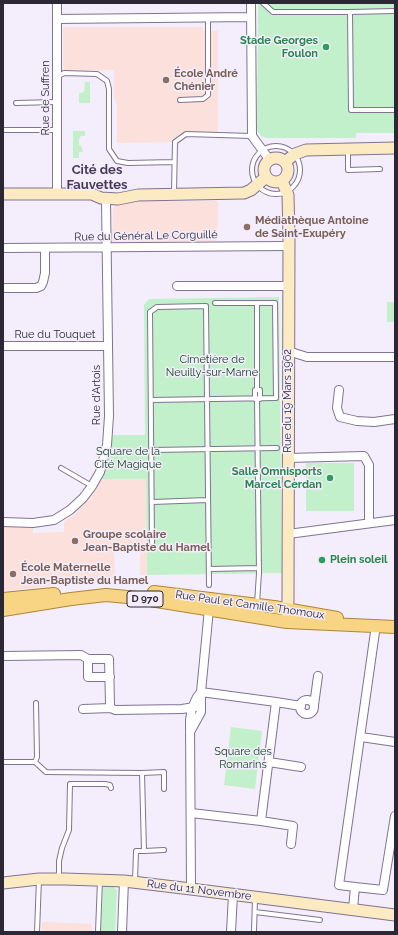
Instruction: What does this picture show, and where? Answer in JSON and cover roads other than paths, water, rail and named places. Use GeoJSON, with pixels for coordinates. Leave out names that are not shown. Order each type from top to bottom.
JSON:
{"type":"FeatureCollection","features":[{"type":"Feature","properties":{"kind":"main road","name":"Rue Paul et Camille Thomoux"},"geometry":{"type":"LineString","coordinates":[[3,599],[94,590],[141,590],[257,606],[287,615]]}},
{"type":"Feature","properties":{"kind":"main road","name":"Rue Paul et Camille Thomoux"},"geometry":{"type":"LineString","coordinates":[[3,610],[106,595],[209,608],[395,627]]}},
{"type":"Feature","properties":{"kind":"street","name":"Rue de Suffren"},"geometry":{"type":"LineString","coordinates":[[57,3],[57,193]]}},
{"type":"Feature","properties":{"kind":"street"},"geometry":{"type":"LineString","coordinates":[[251,3],[252,136],[269,159]]}},
{"type":"Feature","properties":{"kind":"street"},"geometry":{"type":"LineString","coordinates":[[57,19],[251,17]]}},
{"type":"Feature","properties":{"kind":"street"},"geometry":{"type":"LineString","coordinates":[[286,161],[295,154],[306,150],[395,148]]}},
{"type":"Feature","properties":{"kind":"street"},"geometry":{"type":"LineString","coordinates":[[276,157],[286,161],[289,172],[282,180],[275,182],[266,177],[264,173],[264,166],[269,159],[276,157]]}},
{"type":"Feature","properties":{"kind":"street"},"geometry":{"type":"LineString","coordinates":[[3,194],[92,194],[107,199],[118,199],[138,195],[244,193],[251,190],[266,177]]}},
{"type":"Feature","properties":{"kind":"street","name":"Rue du 19 Mars 1962"},"geometry":{"type":"LineString","coordinates":[[282,180],[288,195],[289,246],[287,615]]}},
{"type":"Feature","properties":{"kind":"street","name":"Rue d'Artois"},"geometry":{"type":"LineString","coordinates":[[3,522],[33,523],[54,520],[70,510],[83,498],[100,472],[107,445],[109,416],[106,247],[107,199]]}},
{"type":"Feature","properties":{"kind":"street","name":"Rue du Général Le Corguillé"},"geometry":{"type":"LineString","coordinates":[[3,248],[289,246]]}},
{"type":"Feature","properties":{"kind":"street"},"geometry":{"type":"LineString","coordinates":[[3,288],[36,288],[41,286],[45,273],[45,248]]}},
{"type":"Feature","properties":{"kind":"street"},"geometry":{"type":"LineString","coordinates":[[177,286],[288,286]]}},
{"type":"Feature","properties":{"kind":"street","name":"Rue du Touquet"},"geometry":{"type":"LineString","coordinates":[[3,346],[108,346]]}},
{"type":"Feature","properties":{"kind":"street"},"geometry":{"type":"LineString","coordinates":[[288,351],[307,357],[395,357]]}},
{"type":"Feature","properties":{"kind":"street"},"geometry":{"type":"LineString","coordinates":[[340,390],[337,408],[340,417],[357,421],[374,422],[395,419]]}},
{"type":"Feature","properties":{"kind":"street"},"geometry":{"type":"LineString","coordinates":[[288,458],[364,456],[369,465],[369,523]]}},
{"type":"Feature","properties":{"kind":"street"},"geometry":{"type":"LineString","coordinates":[[288,534],[395,520]]}},
{"type":"Feature","properties":{"kind":"street"},"geometry":{"type":"LineString","coordinates":[[190,732],[201,712],[202,706],[201,692],[209,608]]}},
{"type":"Feature","properties":{"kind":"street"},"geometry":{"type":"LineString","coordinates":[[376,625],[339,885],[383,890],[395,816]]}},
{"type":"Feature","properties":{"kind":"street"},"geometry":{"type":"LineString","coordinates":[[3,656],[81,654],[88,659],[109,658],[111,708]]}},
{"type":"Feature","properties":{"kind":"street"},"geometry":{"type":"LineString","coordinates":[[88,659],[88,677],[110,676]]}},
{"type":"Feature","properties":{"kind":"street"},"geometry":{"type":"LineString","coordinates":[[201,692],[301,706],[300,710],[303,714],[308,715],[313,711],[318,676]]}},
{"type":"Feature","properties":{"kind":"street"},"geometry":{"type":"LineString","coordinates":[[191,888],[190,714],[197,697],[201,692]]}},
{"type":"Feature","properties":{"kind":"street"},"geometry":{"type":"LineString","coordinates":[[261,821],[276,702]]}},
{"type":"Feature","properties":{"kind":"street"},"geometry":{"type":"LineString","coordinates":[[83,709],[111,708],[115,710],[192,708],[202,706]]}},
{"type":"Feature","properties":{"kind":"street"},"geometry":{"type":"LineString","coordinates":[[361,737],[395,742]]}},
{"type":"Feature","properties":{"kind":"street"},"geometry":{"type":"LineString","coordinates":[[268,762],[301,767]]}},
{"type":"Feature","properties":{"kind":"street"},"geometry":{"type":"LineString","coordinates":[[191,813],[293,826],[291,844]]}},
{"type":"Feature","properties":{"kind":"street","name":"Rue du 11 Novembre"},"geometry":{"type":"LineString","coordinates":[[3,882],[39,879],[124,881],[191,888],[395,915]]}},
{"type":"Feature","properties":{"kind":"street"},"geometry":{"type":"LineString","coordinates":[[122,932],[124,881]]}},
{"type":"Feature","properties":{"kind":"street"},"geometry":{"type":"LineString","coordinates":[[353,909],[355,887]]}},
{"type":"Feature","properties":{"kind":"street"},"geometry":{"type":"LineString","coordinates":[[231,932],[233,894]]}},
{"type":"Feature","properties":{"kind":"lane"},"geometry":{"type":"LineString","coordinates":[[263,3],[273,12],[395,11]]}},
{"type":"Feature","properties":{"kind":"lane"},"geometry":{"type":"LineString","coordinates":[[350,12],[351,110],[395,110]]}},
{"type":"Feature","properties":{"kind":"lane"},"geometry":{"type":"LineString","coordinates":[[180,100],[203,99],[208,95],[208,17]]}},
{"type":"Feature","properties":{"kind":"lane"},"geometry":{"type":"LineString","coordinates":[[57,77],[64,73],[97,74],[107,80],[109,89],[109,149],[117,161],[128,163],[174,162]]}},
{"type":"Feature","properties":{"kind":"lane"},"geometry":{"type":"LineString","coordinates":[[16,103],[57,102]]}},
{"type":"Feature","properties":{"kind":"lane"},"geometry":{"type":"LineString","coordinates":[[3,130],[57,130]]}},
{"type":"Feature","properties":{"kind":"lane"},"geometry":{"type":"LineString","coordinates":[[174,194],[175,142],[186,134],[252,136]]}},
{"type":"Feature","properties":{"kind":"lane"},"geometry":{"type":"LineString","coordinates":[[269,146],[281,146],[287,148],[295,154],[299,161],[300,173],[296,184],[287,192],[280,194],[268,192],[257,185],[254,180],[252,168],[255,157],[262,150],[269,146]]}},
{"type":"Feature","properties":{"kind":"lane"},"geometry":{"type":"LineString","coordinates":[[348,149],[348,170],[380,169]]}},
{"type":"Feature","properties":{"kind":"lane"},"geometry":{"type":"LineString","coordinates":[[151,400],[276,398],[275,303],[215,303]]}},
{"type":"Feature","properties":{"kind":"lane"},"geometry":{"type":"LineString","coordinates":[[257,303],[258,390],[260,390],[257,399],[259,568],[257,606]]}},
{"type":"Feature","properties":{"kind":"lane"},"geometry":{"type":"LineString","coordinates":[[152,543],[150,312],[157,307],[206,306],[209,585]]}},
{"type":"Feature","properties":{"kind":"lane"},"geometry":{"type":"LineString","coordinates":[[152,450],[277,448]]}},
{"type":"Feature","properties":{"kind":"lane"},"geometry":{"type":"LineString","coordinates":[[61,468],[92,486]]}},
{"type":"Feature","properties":{"kind":"lane"},"geometry":{"type":"LineString","coordinates":[[152,502],[208,500]]}},
{"type":"Feature","properties":{"kind":"lane"},"geometry":{"type":"LineString","coordinates":[[209,569],[259,568]]}},
{"type":"Feature","properties":{"kind":"lane"},"geometry":{"type":"LineString","coordinates":[[35,762],[37,757],[36,703]]}},
{"type":"Feature","properties":{"kind":"lane"},"geometry":{"type":"LineString","coordinates":[[3,762],[35,762],[46,772],[164,772],[164,789]]}},
{"type":"Feature","properties":{"kind":"lane"},"geometry":{"type":"LineString","coordinates":[[142,773],[144,851]]}},
{"type":"Feature","properties":{"kind":"lane"},"geometry":{"type":"LineString","coordinates":[[59,879],[59,862],[62,848],[69,830],[70,784],[105,784],[110,785],[111,788]]}},
{"type":"Feature","properties":{"kind":"lane"},"geometry":{"type":"LineString","coordinates":[[135,882],[136,851],[164,850]]}},
{"type":"Feature","properties":{"kind":"lane"},"geometry":{"type":"LineString","coordinates":[[37,932],[39,879]]}},
{"type":"Feature","properties":{"kind":"lane"},"geometry":{"type":"LineString","coordinates":[[98,932],[100,880]]}},
{"type":"Feature","properties":{"kind":"lane"},"geometry":{"type":"LineString","coordinates":[[254,932],[256,897]]}},
{"type":"Feature","properties":{"kind":"lane"},"geometry":{"type":"LineString","coordinates":[[255,912],[320,920]]}},
{"type":"Feature","properties":{"kind":"place","name":"Stade Georges Foulon"},"geometry":{"type":"Point","coordinates":[326,47]}},
{"type":"Feature","properties":{"kind":"place","name":"École André Chénier"},"geometry":{"type":"Point","coordinates":[166,80]}},
{"type":"Feature","properties":{"kind":"place","name":"Médiathèque Antoine de Saint-Exupéry"},"geometry":{"type":"Point","coordinates":[247,227]}},
{"type":"Feature","properties":{"kind":"place","name":"Salle Omnisports Marcel Cerdan"},"geometry":{"type":"Point","coordinates":[330,478]}},
{"type":"Feature","properties":{"kind":"place","name":"Groupe scolaire Jean-Baptiste du Hamel"},"geometry":{"type":"Point","coordinates":[75,541]}},
{"type":"Feature","properties":{"kind":"place","name":"Plein soleil"},"geometry":{"type":"Point","coordinates":[322,560]}},
{"type":"Feature","properties":{"kind":"place","name":"École Maternelle Jean-Baptiste du Hamel"},"geometry":{"type":"Point","coordinates":[13,574]}},
{"type":"Feature","properties":{"kind":"district","name":"Cité des Fauvettes"},"geometry":{"type":"Point","coordinates":[97,178]}},
{"type":"Feature","properties":{"kind":"park label","name":"Cimetière de Neuilly-sur-Marne"},"geometry":{"type":"Point","coordinates":[212,366]}},
{"type":"Feature","properties":{"kind":"park label","name":"Square de la Cité Magique"},"geometry":{"type":"Point","coordinates":[128,458]}},
{"type":"Feature","properties":{"kind":"park label","name":"Square des Romarins"},"geometry":{"type":"Point","coordinates":[243,758]}}]}
